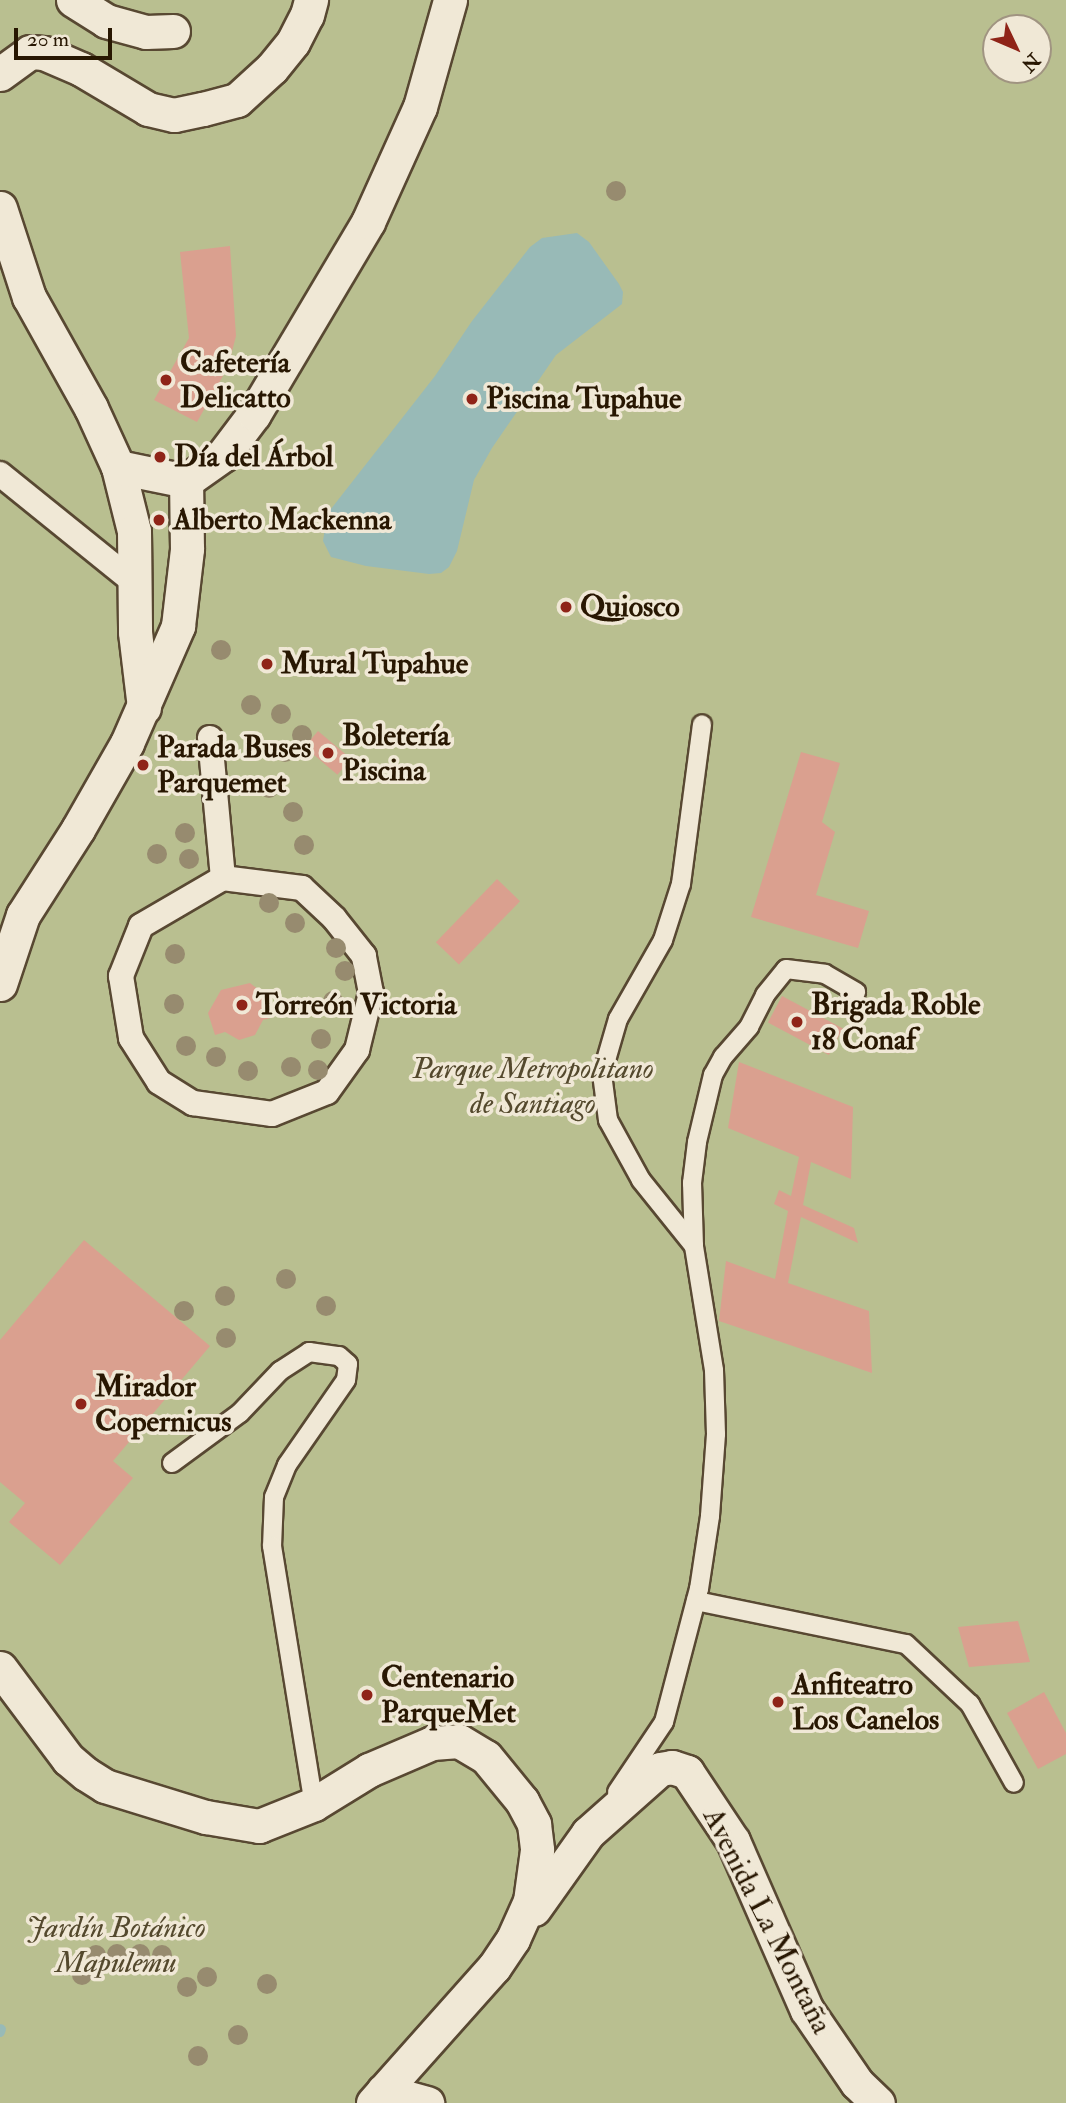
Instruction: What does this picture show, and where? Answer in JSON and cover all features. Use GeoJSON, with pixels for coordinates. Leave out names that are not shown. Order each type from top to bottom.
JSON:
{"type":"FeatureCollection","features":[{"type":"Feature","properties":{"kind":"street"},"geometry":{"type":"LineString","coordinates":[[73,0],[106,20],[146,32],[173,31]]}},
{"type":"Feature","properties":{"kind":"street"},"geometry":{"type":"LineString","coordinates":[[0,74],[30,52],[44,52],[81,69],[148,109],[174,115],[203,109],[237,100],[272,68],[293,42],[311,0]]}},
{"type":"Feature","properties":{"kind":"street"},"geometry":{"type":"LineString","coordinates":[[118,467],[186,481],[223,455],[254,414],[368,222],[420,107],[450,0]]}},
{"type":"Feature","properties":{"kind":"street"},"geometry":{"type":"LineString","coordinates":[[0,208],[29,297],[91,408],[118,467],[134,531],[135,632],[144,709]]}},
{"type":"Feature","properties":{"kind":"street"},"geometry":{"type":"LineString","coordinates":[[0,474],[134,582]]}},
{"type":"Feature","properties":{"kind":"street"},"geometry":{"type":"LineString","coordinates":[[0,984],[23,915],[78,830],[144,709],[178,626],[187,549],[186,481]]}},
{"type":"Feature","properties":{"kind":"street"},"geometry":{"type":"LineString","coordinates":[[210,738],[218,849],[223,878]]}},
{"type":"Feature","properties":{"kind":"street"},"geometry":{"type":"LineString","coordinates":[[223,878],[302,888],[334,918],[364,957],[371,993],[357,1050],[327,1091],[272,1114],[193,1103],[159,1082],[131,1038],[121,976],[141,926],[223,878]]}},
{"type":"Feature","properties":{"kind":"street"},"geometry":{"type":"LineString","coordinates":[[0,1668],[68,1759],[105,1786],[206,1817],[259,1826],[314,1804],[369,1770],[432,1743],[459,1741],[485,1757],[522,1801],[534,1824],[536,1878],[530,1901],[513,1939],[494,1967],[378,2097]]}},
{"type":"Feature","properties":{"kind":"street","name":"Avenida La Montaña"},"geometry":{"type":"LineString","coordinates":[[513,1939],[588,1833],[660,1769],[672,1767],[687,1772],[733,1841],[807,2010],[857,2083],[878,2103]]}},
{"type":"Feature","properties":{"kind":"street"},"geometry":{"type":"LineString","coordinates":[[378,2097],[426,2103]]}},
{"type":"Feature","properties":{"kind":"lane"},"geometry":{"type":"LineString","coordinates":[[694,1246],[640,1180],[608,1120],[602,1074],[618,1019],[663,940],[681,884],[702,724]]}},
{"type":"Feature","properties":{"kind":"lane"},"geometry":{"type":"LineString","coordinates":[[588,1833],[664,1722],[696,1601],[710,1516],[716,1434],[714,1370],[694,1246],[692,1184],[697,1142],[713,1074],[723,1057],[745,1033],[765,995],[786,969],[825,975],[856,992]]}},
{"type":"Feature","properties":{"kind":"lane"},"geometry":{"type":"LineString","coordinates":[[172,1463],[240,1413],[280,1371],[309,1352],[339,1356],[348,1364],[346,1380],[286,1465],[274,1497],[272,1546],[314,1804]]}},
{"type":"Feature","properties":{"kind":"lane"},"geometry":{"type":"LineString","coordinates":[[696,1601],[906,1644],[970,1704],[1014,1783]]}},
{"type":"Feature","properties":{"kind":"green space","name":"Parque Metropolitano de Santiago"},"geometry":{"type":"Polygon","coordinates":[[[0,0],[1066,0],[1066,2103],[0,2103],[0,0]]]}},
{"type":"Feature","properties":{"kind":"water","name":"Piscina Tupahue"},"geometry":{"type":"Polygon","coordinates":[[[577,233],[589,242],[619,284],[623,292],[622,304],[556,355],[492,448],[474,480],[457,551],[449,567],[441,573],[429,574],[366,566],[331,557],[323,541],[327,514],[435,376],[472,321],[530,247],[542,238],[577,233]]]}},
{"type":"Feature","properties":{"kind":"building"},"geometry":{"type":"Polygon","coordinates":[[[230,246],[236,336],[228,367],[197,422],[154,400],[189,338],[180,252],[230,246]]]}},
{"type":"Feature","properties":{"kind":"building","name":"Boletería Piscina"},"geometry":{"type":"Polygon","coordinates":[[[318,731],[351,759],[337,775],[305,747],[318,731]]]}},
{"type":"Feature","properties":{"kind":"building"},"geometry":{"type":"Polygon","coordinates":[[[801,752],[840,763],[822,822],[835,832],[816,895],[869,911],[858,948],[751,917],[801,752]]]}},
{"type":"Feature","properties":{"kind":"building"},"geometry":{"type":"Polygon","coordinates":[[[497,879],[520,901],[459,965],[436,942],[497,879]]]}},
{"type":"Feature","properties":{"kind":"building","name":"Torreón Victoria"},"geometry":{"type":"Polygon","coordinates":[[[250,983],[268,997],[274,1017],[263,1020],[255,1035],[239,1040],[225,1032],[215,1035],[208,1013],[221,990],[250,983]]]}},
{"type":"Feature","properties":{"kind":"building"},"geometry":{"type":"Polygon","coordinates":[[[782,996],[843,1028],[829,1055],[768,1022],[782,996]]]}},
{"type":"Feature","properties":{"kind":"building"},"geometry":{"type":"Polygon","coordinates":[[[739,1062],[853,1107],[851,1179],[811,1162],[803,1205],[854,1228],[858,1243],[801,1217],[788,1283],[869,1311],[872,1373],[719,1321],[726,1261],[775,1279],[788,1211],[774,1204],[779,1190],[791,1196],[799,1157],[728,1128],[739,1062]]]}},
{"type":"Feature","properties":{"kind":"building","name":"Mirador Copernicus"},"geometry":{"type":"Polygon","coordinates":[[[84,1240],[210,1346],[113,1461],[133,1478],[60,1565],[9,1522],[25,1503],[0,1482],[0,1340],[84,1240]]]}},
{"type":"Feature","properties":{"kind":"building"},"geometry":{"type":"Polygon","coordinates":[[[1018,1621],[1030,1662],[969,1667],[958,1627],[1018,1621]]]}},
{"type":"Feature","properties":{"kind":"building"},"geometry":{"type":"Polygon","coordinates":[[[1044,1692],[1066,1733],[1066,1754],[1038,1769],[1007,1713],[1044,1692]]]}},
{"type":"Feature","properties":{"kind":"place","name":"Cafetería Delicatto"},"geometry":{"type":"Point","coordinates":[166,380]}},
{"type":"Feature","properties":{"kind":"place","name":"Piscina Tupahue"},"geometry":{"type":"Point","coordinates":[472,399]}},
{"type":"Feature","properties":{"kind":"place","name":"Día del Árbol"},"geometry":{"type":"Point","coordinates":[160,457]}},
{"type":"Feature","properties":{"kind":"place","name":"Alberto Mackenna"},"geometry":{"type":"Point","coordinates":[159,520]}},
{"type":"Feature","properties":{"kind":"place","name":"Quiosco"},"geometry":{"type":"Point","coordinates":[566,607]}},
{"type":"Feature","properties":{"kind":"place","name":"Mural Tupahue"},"geometry":{"type":"Point","coordinates":[267,664]}},
{"type":"Feature","properties":{"kind":"place","name":"Boletería Piscina"},"geometry":{"type":"Point","coordinates":[328,753]}},
{"type":"Feature","properties":{"kind":"place","name":"Parada Buses Parquemet"},"geometry":{"type":"Point","coordinates":[143,765]}},
{"type":"Feature","properties":{"kind":"place","name":"Torreón Victoria"},"geometry":{"type":"Point","coordinates":[242,1005]}},
{"type":"Feature","properties":{"kind":"place","name":"Brigada Roble 18 Conaf"},"geometry":{"type":"Point","coordinates":[797,1022]}},
{"type":"Feature","properties":{"kind":"place","name":"Mirador Copernicus"},"geometry":{"type":"Point","coordinates":[81,1404]}},
{"type":"Feature","properties":{"kind":"place","name":"Centenario ParqueMet"},"geometry":{"type":"Point","coordinates":[367,1695]}},
{"type":"Feature","properties":{"kind":"place","name":"Anfiteatro Los Canelos"},"geometry":{"type":"Point","coordinates":[778,1702]}},
{"type":"Feature","properties":{"kind":"park label","name":"Jardín Botánico Mapulemu"},"geometry":{"type":"Point","coordinates":[116,1945]}}]}
